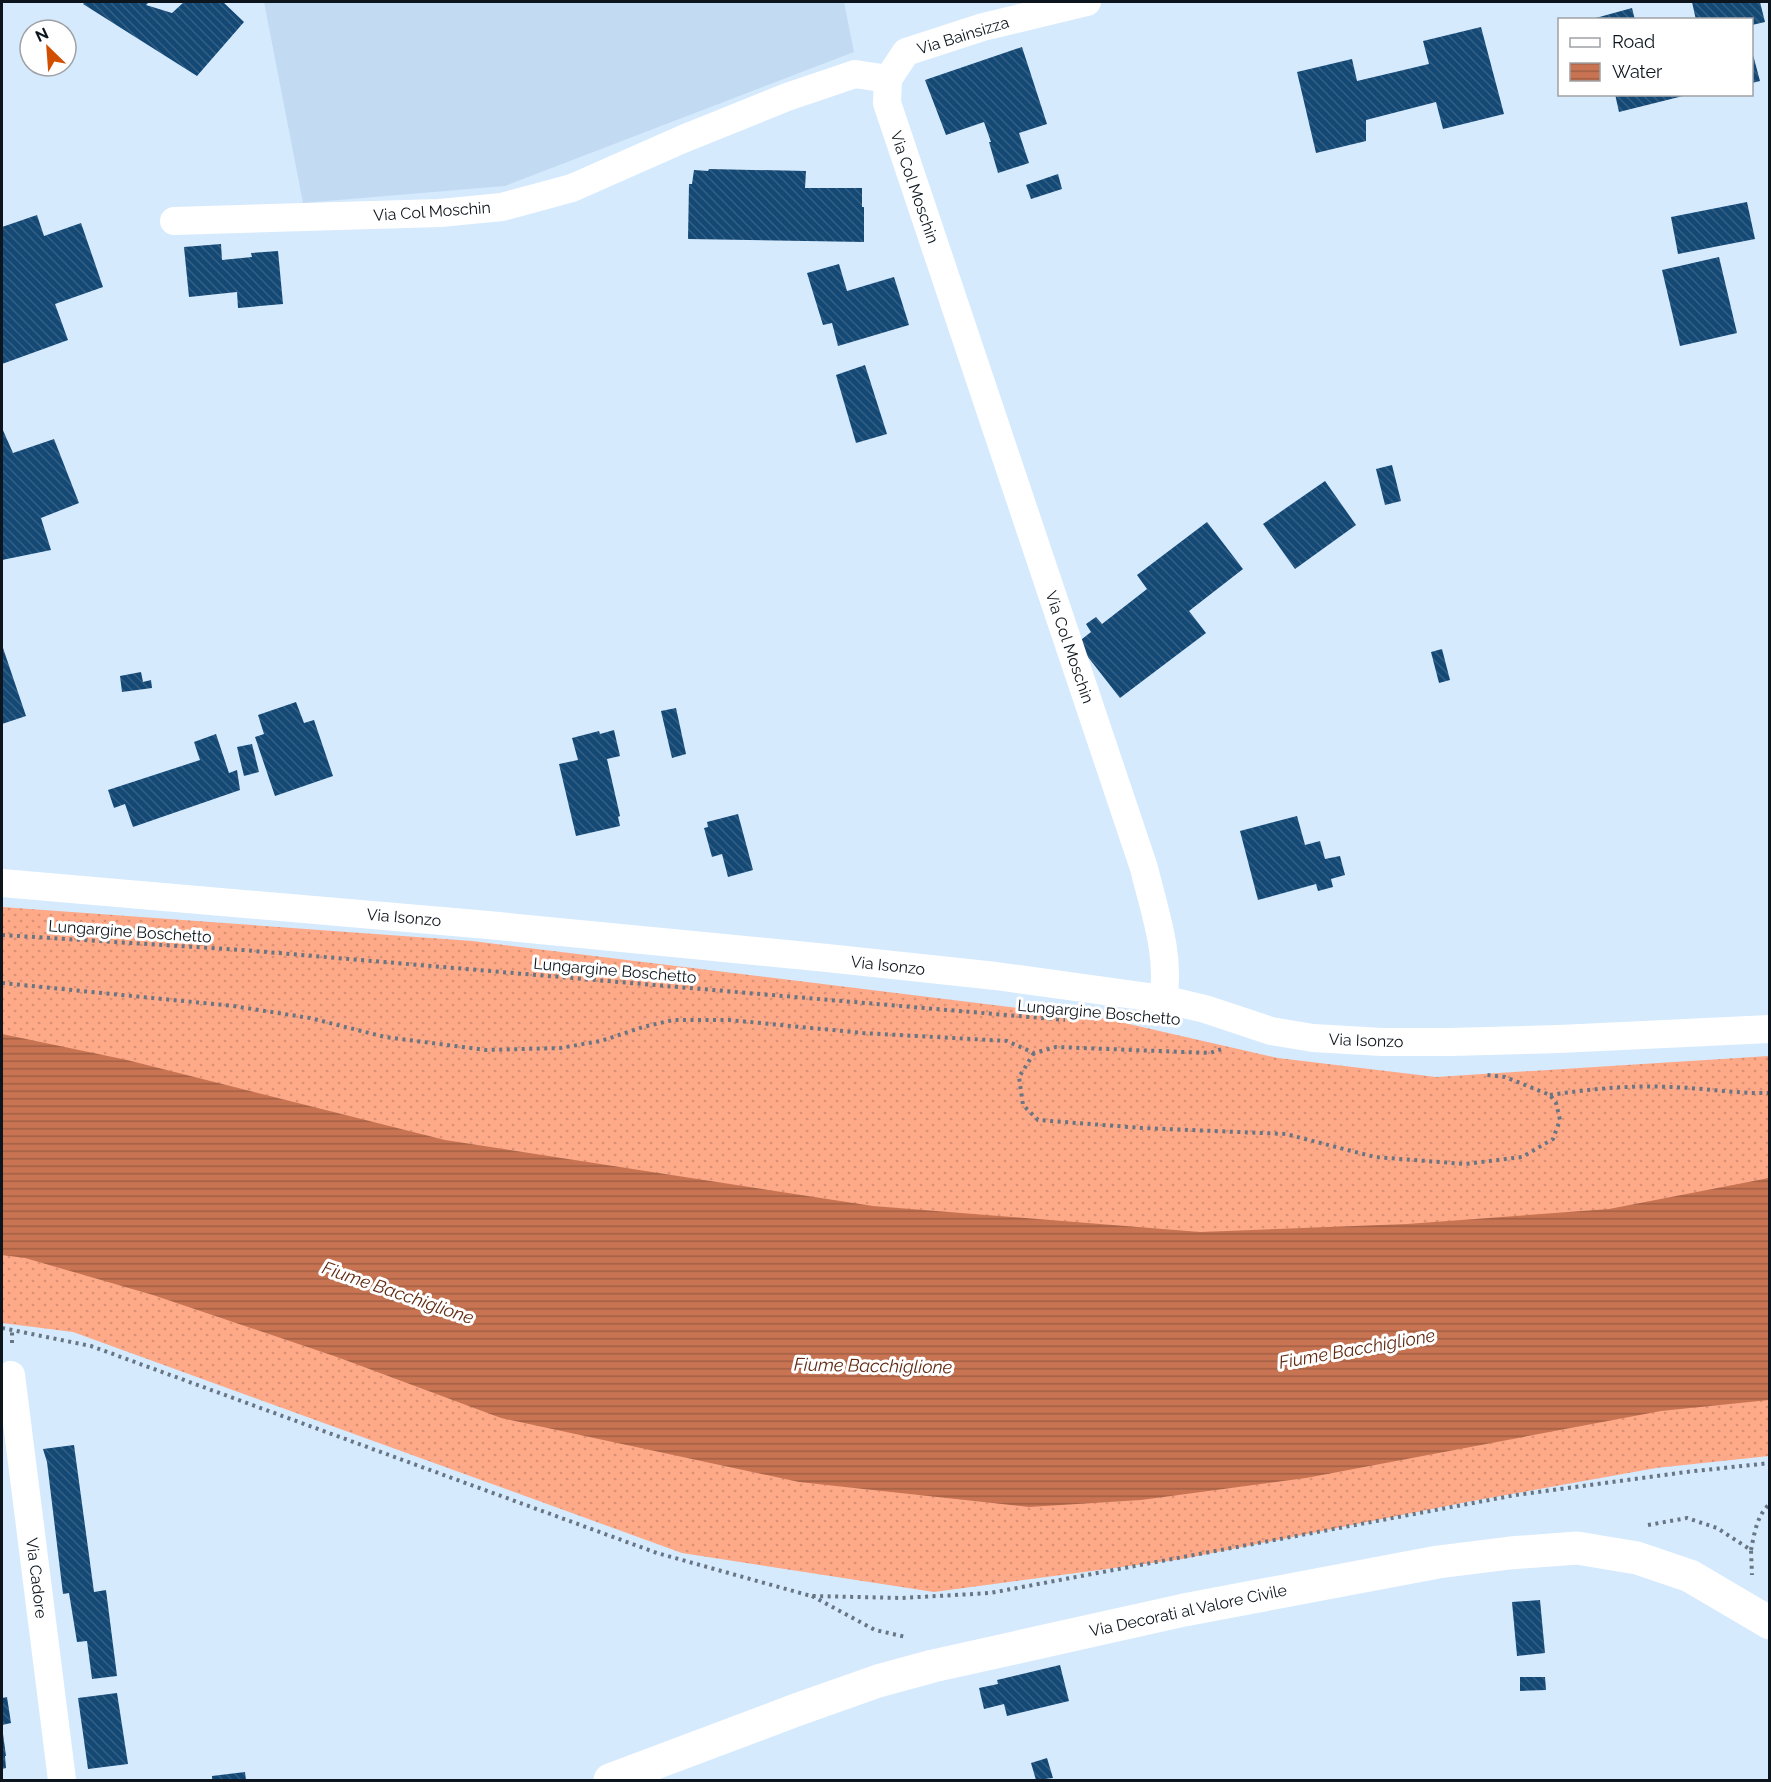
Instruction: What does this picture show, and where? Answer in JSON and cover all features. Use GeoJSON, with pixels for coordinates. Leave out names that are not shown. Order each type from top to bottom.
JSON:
{"type":"FeatureCollection","features":[{"type":"Feature","properties":{"kind":"street","name":"Via Bainsizza"},"geometry":{"type":"LineString","coordinates":[[888,79],[906,52],[983,27],[1087,2]]}},
{"type":"Feature","properties":{"kind":"street","name":"Via Col Moschin"},"geometry":{"type":"LineString","coordinates":[[174,221],[440,213],[501,207],[572,188],[683,139],[787,97],[855,74],[888,79],[886,103],[1144,868],[1161,937],[1166,983],[1163,999]]}},
{"type":"Feature","properties":{"kind":"street","name":"Via Isonzo"},"geometry":{"type":"LineString","coordinates":[[2,883],[488,925],[996,976],[1163,999],[1213,1011],[1271,1031],[1313,1038],[1382,1042],[1450,1042],[1770,1029]]}},
{"type":"Feature","properties":{"kind":"street","name":"Via Cadore"},"geometry":{"type":"LineString","coordinates":[[11,1375],[62,1780]]}},
{"type":"Feature","properties":{"kind":"street","name":"Via Decorati al Valore Civile"},"geometry":{"type":"LineString","coordinates":[[610,1780],[878,1681],[933,1666],[1184,1610],[1437,1562],[1577,1548],[1637,1558],[1690,1576],[1770,1623]]}},
{"type":"Feature","properties":{"kind":"path","name":"Lungargine Boschetto"},"geometry":{"type":"LineString","coordinates":[[2,935],[243,950],[1074,1021]]}},
{"type":"Feature","properties":{"kind":"path"},"geometry":{"type":"LineString","coordinates":[[2,983],[233,1006],[310,1018],[385,1037],[486,1050],[560,1048],[601,1041],[673,1020],[729,1020],[863,1033],[1007,1041],[1034,1053],[1056,1047],[1210,1053],[1271,1031]]}},
{"type":"Feature","properties":{"kind":"path"},"geometry":{"type":"LineString","coordinates":[[1034,1053],[1019,1077],[1023,1105],[1038,1120],[1142,1128],[1286,1134],[1375,1157],[1465,1164],[1522,1157],[1553,1139],[1560,1120],[1556,1103],[1550,1095]]}},
{"type":"Feature","properties":{"kind":"path"},"geometry":{"type":"LineString","coordinates":[[1481,1075],[1505,1077],[1550,1095],[1630,1087],[1770,1092]]}},
{"type":"Feature","properties":{"kind":"path"},"geometry":{"type":"LineString","coordinates":[[2,1328],[91,1346],[657,1553],[811,1596],[875,1630],[908,1638]]}},
{"type":"Feature","properties":{"kind":"path"},"geometry":{"type":"LineString","coordinates":[[811,1596],[902,1598],[990,1593],[1516,1495],[1770,1463]]}},
{"type":"Feature","properties":{"kind":"path"},"geometry":{"type":"LineString","coordinates":[[1751,1550],[1756,1526],[1766,1506],[1770,1504]]}},
{"type":"Feature","properties":{"kind":"shaded area"},"geometry":{"type":"Polygon","coordinates":[[[264,2],[844,2],[854,52],[505,186],[303,203],[264,2]]]}},
{"type":"Feature","properties":{"kind":"shaded area"},"geometry":{"type":"Polygon","coordinates":[[[2,907],[472,941],[1107,1019],[1278,1058],[1436,1077],[1769,1056],[1769,1456],[1656,1468],[1467,1502],[1182,1559],[934,1592],[682,1553],[73,1332],[2,1323],[2,907]]]}},
{"type":"Feature","properties":{"kind":"water","name":"Fiume Bacchiglione"},"geometry":{"type":"Polygon","coordinates":[[[2,1034],[127,1060],[445,1140],[873,1206],[1200,1232],[1407,1224],[1609,1209],[1769,1178],[1769,1400],[1661,1411],[1306,1478],[1141,1500],[1029,1507],[799,1482],[501,1418],[337,1357],[153,1295],[25,1258],[2,1255],[2,1034]]]}},
{"type":"Feature","properties":{"kind":"building"},"geometry":{"type":"Polygon","coordinates":[[[85,2],[149,2],[146,5],[172,13],[184,2],[223,2],[244,22],[197,76],[83,4],[85,2]]]}},
{"type":"Feature","properties":{"kind":"building"},"geometry":{"type":"Polygon","coordinates":[[[1692,2],[1760,2],[1765,22],[1753,25],[1753,18],[1696,18],[1692,2]]]}},
{"type":"Feature","properties":{"kind":"building"},"geometry":{"type":"Polygon","coordinates":[[[1632,8],[1634,18],[1596,18],[1632,8]]]}},
{"type":"Feature","properties":{"kind":"building"},"geometry":{"type":"Polygon","coordinates":[[[1481,27],[1504,114],[1443,129],[1436,102],[1366,120],[1366,141],[1316,153],[1297,72],[1352,59],[1357,81],[1429,64],[1423,41],[1481,27]]]}},
{"type":"Feature","properties":{"kind":"building"},"geometry":{"type":"Polygon","coordinates":[[[1022,47],[1047,124],[1019,133],[1029,163],[998,173],[984,122],[946,135],[925,80],[1022,47]]]}},
{"type":"Feature","properties":{"kind":"building"},"geometry":{"type":"Polygon","coordinates":[[[1753,55],[1760,81],[1753,83],[1753,55]]]}},
{"type":"Feature","properties":{"kind":"building"},"geometry":{"type":"Polygon","coordinates":[[[1615,96],[1683,96],[1619,112],[1615,96]]]}},
{"type":"Feature","properties":{"kind":"building"},"geometry":{"type":"Polygon","coordinates":[[[709,169],[806,171],[805,188],[862,188],[864,242],[688,239],[689,184],[692,184],[694,170],[708,171],[709,169]]]}},
{"type":"Feature","properties":{"kind":"building"},"geometry":{"type":"Polygon","coordinates":[[[1058,174],[1062,189],[1031,199],[1026,185],[1058,174]]]}},
{"type":"Feature","properties":{"kind":"building"},"geometry":{"type":"Polygon","coordinates":[[[1747,202],[1755,239],[1678,254],[1671,217],[1747,202]]]}},
{"type":"Feature","properties":{"kind":"building"},"geometry":{"type":"Polygon","coordinates":[[[37,215],[44,236],[81,223],[103,287],[55,304],[68,340],[2,364],[2,227],[37,215]]]}},
{"type":"Feature","properties":{"kind":"building"},"geometry":{"type":"Polygon","coordinates":[[[221,244],[222,260],[252,257],[251,253],[278,251],[283,304],[238,308],[237,292],[189,297],[184,247],[221,244]]]}},
{"type":"Feature","properties":{"kind":"building"},"geometry":{"type":"Polygon","coordinates":[[[1719,257],[1737,333],[1680,346],[1662,270],[1719,257]]]}},
{"type":"Feature","properties":{"kind":"building"},"geometry":{"type":"Polygon","coordinates":[[[839,264],[847,291],[894,277],[909,325],[838,346],[832,323],[823,325],[807,273],[839,264]]]}},
{"type":"Feature","properties":{"kind":"building"},"geometry":{"type":"Polygon","coordinates":[[[865,365],[887,434],[856,443],[836,375],[865,365]]]}},
{"type":"Feature","properties":{"kind":"building"},"geometry":{"type":"Polygon","coordinates":[[[2,428],[13,453],[54,439],[79,503],[41,518],[51,550],[2,560],[2,428]]]}},
{"type":"Feature","properties":{"kind":"building"},"geometry":{"type":"Polygon","coordinates":[[[1392,465],[1401,501],[1385,505],[1376,469],[1392,465]]]}},
{"type":"Feature","properties":{"kind":"building"},"geometry":{"type":"Polygon","coordinates":[[[1325,481],[1356,525],[1295,569],[1263,524],[1325,481]]]}},
{"type":"Feature","properties":{"kind":"building"},"geometry":{"type":"Polygon","coordinates":[[[1207,522],[1243,569],[1189,611],[1206,633],[1120,698],[1077,643],[1091,632],[1086,624],[1096,617],[1102,624],[1147,589],[1137,575],[1207,522]]]}},
{"type":"Feature","properties":{"kind":"building"},"geometry":{"type":"Polygon","coordinates":[[[2,645],[26,716],[2,724],[2,645]]]}},
{"type":"Feature","properties":{"kind":"building"},"geometry":{"type":"Polygon","coordinates":[[[1442,649],[1450,680],[1439,683],[1431,652],[1442,649]]]}},
{"type":"Feature","properties":{"kind":"building"},"geometry":{"type":"Polygon","coordinates":[[[141,672],[143,682],[151,680],[152,688],[122,692],[120,676],[141,672]]]}},
{"type":"Feature","properties":{"kind":"building"},"geometry":{"type":"Polygon","coordinates":[[[296,702],[304,723],[314,720],[333,776],[275,796],[255,737],[264,734],[258,715],[296,702]]]}},
{"type":"Feature","properties":{"kind":"building"},"geometry":{"type":"Polygon","coordinates":[[[676,708],[686,754],[672,758],[661,711],[676,708]]]}},
{"type":"Feature","properties":{"kind":"building"},"geometry":{"type":"Polygon","coordinates":[[[614,730],[620,756],[607,759],[620,816],[618,817],[620,826],[576,836],[559,764],[578,760],[572,738],[599,731],[600,734],[614,730]]]}},
{"type":"Feature","properties":{"kind":"building"},"geometry":{"type":"Polygon","coordinates":[[[216,734],[229,773],[237,770],[240,790],[133,827],[125,804],[114,808],[108,790],[200,760],[194,742],[216,734]]]}},
{"type":"Feature","properties":{"kind":"building"},"geometry":{"type":"Polygon","coordinates":[[[252,744],[259,772],[244,776],[237,747],[252,744]]]}},
{"type":"Feature","properties":{"kind":"building"},"geometry":{"type":"Polygon","coordinates":[[[738,814],[753,870],[728,877],[722,854],[712,857],[704,828],[708,827],[707,822],[738,814]]]}},
{"type":"Feature","properties":{"kind":"building"},"geometry":{"type":"Polygon","coordinates":[[[1297,816],[1305,845],[1320,841],[1325,859],[1340,856],[1345,875],[1331,879],[1333,887],[1318,891],[1316,884],[1258,900],[1240,831],[1297,816]]]}},
{"type":"Feature","properties":{"kind":"building"},"geometry":{"type":"Polygon","coordinates":[[[74,1445],[94,1592],[106,1590],[117,1676],[92,1679],[87,1641],[77,1642],[69,1593],[63,1594],[47,1462],[43,1449],[74,1445]]]}},
{"type":"Feature","properties":{"kind":"building"},"geometry":{"type":"Polygon","coordinates":[[[1540,1600],[1545,1653],[1517,1656],[1512,1602],[1540,1600]]]}},
{"type":"Feature","properties":{"kind":"building"},"geometry":{"type":"Polygon","coordinates":[[[1060,1665],[1069,1701],[1007,1716],[1004,1704],[984,1709],[979,1688],[998,1684],[997,1680],[1060,1665]]]}},
{"type":"Feature","properties":{"kind":"building"},"geometry":{"type":"Polygon","coordinates":[[[1520,1677],[1545,1677],[1546,1690],[1520,1691],[1520,1677]]]}},
{"type":"Feature","properties":{"kind":"building"},"geometry":{"type":"Polygon","coordinates":[[[117,1693],[128,1764],[88,1769],[78,1698],[117,1693]]]}},
{"type":"Feature","properties":{"kind":"building"},"geometry":{"type":"Polygon","coordinates":[[[7,1697],[11,1723],[2,1725],[2,1698],[7,1697]]]}},
{"type":"Feature","properties":{"kind":"building"},"geometry":{"type":"Polygon","coordinates":[[[2,1734],[6,1768],[2,1769],[2,1734]]]}},
{"type":"Feature","properties":{"kind":"building"},"geometry":{"type":"Polygon","coordinates":[[[1047,1758],[1053,1778],[1036,1780],[1031,1763],[1047,1758]]]}},
{"type":"Feature","properties":{"kind":"building"},"geometry":{"type":"Polygon","coordinates":[[[245,1772],[246,1780],[212,1780],[212,1776],[245,1772]]]}}]}
